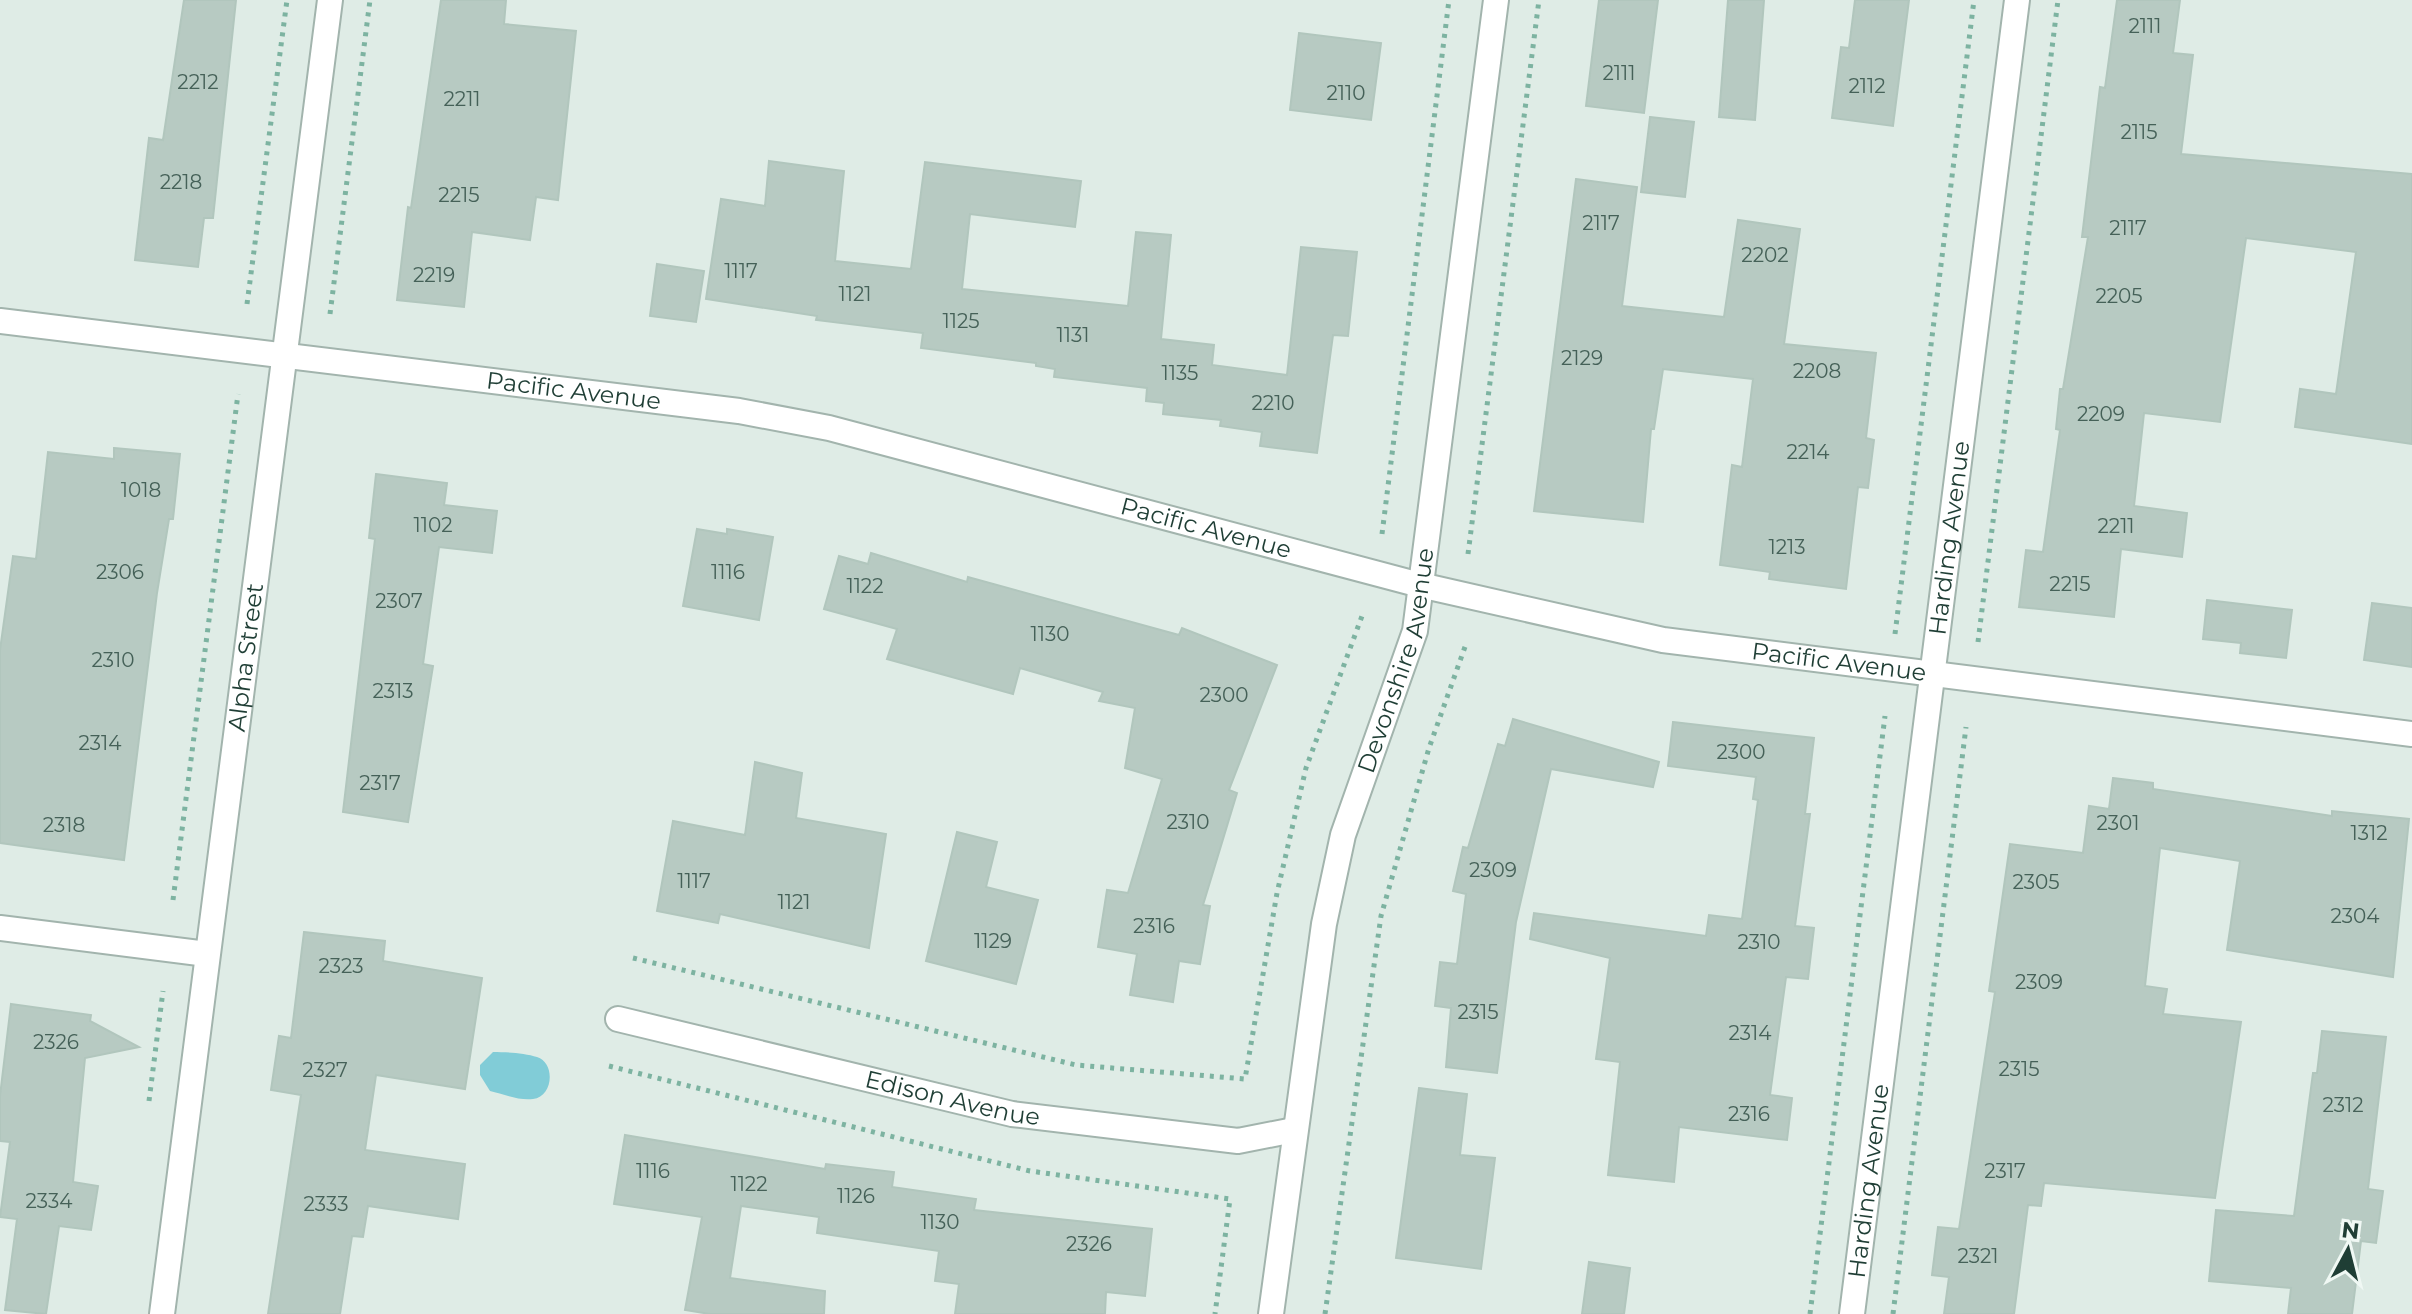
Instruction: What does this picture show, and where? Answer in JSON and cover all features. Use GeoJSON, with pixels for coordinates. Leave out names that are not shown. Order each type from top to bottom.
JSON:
{"type":"FeatureCollection","features":[{"type":"Feature","properties":{"kind":"street","name":"Alpha Street"},"geometry":{"type":"LineString","coordinates":[[162,1314],[330,0]]}},
{"type":"Feature","properties":{"kind":"street","name":"Devonshire Avenue"},"geometry":{"type":"LineString","coordinates":[[1271,1314],[1324,924],[1343,835],[1415,631],[1496,0]]}},
{"type":"Feature","properties":{"kind":"street","name":"Harding Avenue"},"geometry":{"type":"LineString","coordinates":[[1852,1314],[2017,0]]}},
{"type":"Feature","properties":{"kind":"street","name":"Pacific Avenue"},"geometry":{"type":"LineString","coordinates":[[0,321],[739,411],[829,428],[1420,585],[1663,640],[2412,734]]}},
{"type":"Feature","properties":{"kind":"street"},"geometry":{"type":"LineString","coordinates":[[0,928],[207,954]]}},
{"type":"Feature","properties":{"kind":"street","name":"Edison Avenue"},"geometry":{"type":"LineString","coordinates":[[618,1019],[1012,1114],[1238,1141],[1294,1130]]}},
{"type":"Feature","properties":{"kind":"path"},"geometry":{"type":"LineString","coordinates":[[247,304],[287,0]]}},
{"type":"Feature","properties":{"kind":"path"},"geometry":{"type":"LineString","coordinates":[[330,314],[370,0]]}},
{"type":"Feature","properties":{"kind":"path"},"geometry":{"type":"LineString","coordinates":[[1382,534],[1449,0]]}},
{"type":"Feature","properties":{"kind":"path"},"geometry":{"type":"LineString","coordinates":[[1468,554],[1539,0]]}},
{"type":"Feature","properties":{"kind":"path"},"geometry":{"type":"LineString","coordinates":[[1895,639],[1974,0]]}},
{"type":"Feature","properties":{"kind":"path"},"geometry":{"type":"LineString","coordinates":[[1977,647],[2058,0]]}},
{"type":"Feature","properties":{"kind":"path"},"geometry":{"type":"LineString","coordinates":[[173,900],[238,394]]}},
{"type":"Feature","properties":{"kind":"path"},"geometry":{"type":"LineString","coordinates":[[633,958],[1076,1065],[1245,1079],[1277,893],[1306,768],[1362,616]]}},
{"type":"Feature","properties":{"kind":"path"},"geometry":{"type":"LineString","coordinates":[[1325,1314],[1381,916],[1429,748],[1466,644]]}},
{"type":"Feature","properties":{"kind":"path"},"geometry":{"type":"LineString","coordinates":[[1810,1314],[1885,716]]}},
{"type":"Feature","properties":{"kind":"path"},"geometry":{"type":"LineString","coordinates":[[1893,1314],[1966,727]]}},
{"type":"Feature","properties":{"kind":"path"},"geometry":{"type":"LineString","coordinates":[[609,1066],[1030,1171],[1230,1199],[1215,1314]]}},
{"type":"Feature","properties":{"kind":"water"},"geometry":{"type":"Polygon","coordinates":[[[493,1052],[527,1055],[543,1060],[550,1080],[545,1092],[540,1097],[528,1099],[490,1091],[480,1075],[480,1065],[493,1052]]]}},
{"type":"Feature","properties":{"kind":"building"},"geometry":{"type":"Polygon","coordinates":[[[184,0],[236,0],[213,218],[204,218],[198,267],[135,260],[149,138],[163,140],[184,0]]]}},
{"type":"Feature","properties":{"kind":"building"},"geometry":{"type":"Polygon","coordinates":[[[441,0],[506,0],[504,24],[576,31],[558,200],[536,197],[530,240],[472,232],[464,307],[397,300],[408,207],[411,208],[441,0]]]}},
{"type":"Feature","properties":{"kind":"building"},"geometry":{"type":"Polygon","coordinates":[[[1599,0],[1658,0],[1644,113],[1586,106],[1599,0]]]}},
{"type":"Feature","properties":{"kind":"building"},"geometry":{"type":"Polygon","coordinates":[[[1728,0],[1764,0],[1755,120],[1719,117],[1728,0]]]}},
{"type":"Feature","properties":{"kind":"building"},"geometry":{"type":"Polygon","coordinates":[[[1855,0],[1909,0],[1893,126],[1832,118],[1841,47],[1849,48],[1855,0]]]}},
{"type":"Feature","properties":{"kind":"building"},"geometry":{"type":"Polygon","coordinates":[[[2117,0],[2180,0],[2173,53],[2193,55],[2181,154],[2412,174],[2412,444],[2295,427],[2300,389],[2336,394],[2356,252],[2246,238],[2220,422],[2144,413],[2134,506],[2187,513],[2182,557],[2121,549],[2114,617],[2019,607],[2026,550],[2043,552],[2060,430],[2056,429],[2060,389],[2063,389],[2088,237],[2082,237],[2100,87],[2105,88],[2117,0]]]}},
{"type":"Feature","properties":{"kind":"building"},"geometry":{"type":"Polygon","coordinates":[[[1299,33],[1381,43],[1371,120],[1290,110],[1299,33]]]}},
{"type":"Feature","properties":{"kind":"building"},"geometry":{"type":"Polygon","coordinates":[[[1650,117],[1694,122],[1685,197],[1641,192],[1650,117]]]}},
{"type":"Feature","properties":{"kind":"building"},"geometry":{"type":"Polygon","coordinates":[[[769,161],[844,171],[835,261],[911,269],[925,162],[1081,181],[1075,227],[970,214],[962,289],[1128,306],[1136,232],[1171,235],[1161,339],[1214,345],[1212,365],[1287,375],[1301,247],[1357,252],[1348,336],[1333,335],[1317,453],[1260,446],[1262,432],[1220,426],[1221,420],[1163,414],[1164,403],[1146,401],[1147,388],[1054,377],[1055,369],[1036,366],[1036,363],[921,348],[923,333],[816,320],[817,316],[706,299],[721,199],[765,206],[769,161]]]}},
{"type":"Feature","properties":{"kind":"building"},"geometry":{"type":"Polygon","coordinates":[[[1576,179],[1637,187],[1622,306],[1724,317],[1738,220],[1800,229],[1784,344],[1876,353],[1866,438],[1874,440],[1868,488],[1858,487],[1846,589],[1769,579],[1770,572],[1720,565],[1732,465],[1742,467],[1753,379],[1663,369],[1654,429],[1651,429],[1643,522],[1534,511],[1576,179]]]}},
{"type":"Feature","properties":{"kind":"building"},"geometry":{"type":"Polygon","coordinates":[[[657,264],[704,271],[696,322],[650,316],[657,264]]]}},
{"type":"Feature","properties":{"kind":"building"},"geometry":{"type":"Polygon","coordinates":[[[114,448],[180,454],[173,519],[169,519],[157,593],[124,860],[0,843],[0,650],[13,556],[36,559],[48,452],[114,459],[114,448]]]}},
{"type":"Feature","properties":{"kind":"building"},"geometry":{"type":"Polygon","coordinates":[[[376,474],[447,483],[444,505],[497,511],[492,553],[439,547],[423,664],[433,666],[408,822],[343,812],[375,539],[369,538],[376,474]]]}},
{"type":"Feature","properties":{"kind":"building"},"geometry":{"type":"Polygon","coordinates":[[[697,529],[727,534],[727,529],[773,537],[759,620],[683,606],[697,529]]]}},
{"type":"Feature","properties":{"kind":"building"},"geometry":{"type":"Polygon","coordinates":[[[871,553],[967,582],[968,577],[1179,635],[1182,628],[1277,665],[1229,790],[1237,793],[1203,905],[1210,906],[1200,964],[1179,961],[1173,1002],[1130,995],[1137,954],[1098,947],[1107,890],[1128,893],[1162,779],[1125,768],[1135,708],[1099,701],[1103,692],[1020,668],[1013,694],[887,659],[897,629],[824,609],[839,556],[868,564],[871,553]]]}},
{"type":"Feature","properties":{"kind":"building"},"geometry":{"type":"Polygon","coordinates":[[[2207,600],[2292,610],[2286,658],[2240,653],[2241,643],[2203,639],[2207,600]]]}},
{"type":"Feature","properties":{"kind":"building"},"geometry":{"type":"Polygon","coordinates":[[[2372,603],[2412,608],[2412,667],[2364,660],[2372,603]]]}},
{"type":"Feature","properties":{"kind":"building"},"geometry":{"type":"Polygon","coordinates":[[[1513,719],[1659,762],[1653,787],[1551,769],[1516,922],[1497,1073],[1446,1067],[1451,1008],[1435,1006],[1440,962],[1457,964],[1466,894],[1453,891],[1463,847],[1468,848],[1498,744],[1505,746],[1513,719]]]}},
{"type":"Feature","properties":{"kind":"building"},"geometry":{"type":"Polygon","coordinates":[[[1673,722],[1814,738],[1805,814],[1810,814],[1795,926],[1814,928],[1808,979],[1786,977],[1770,1095],[1792,1098],[1787,1140],[1679,1127],[1674,1182],[1608,1175],[1620,1062],[1596,1059],[1610,958],[1530,939],[1534,913],[1706,936],[1709,915],[1742,919],[1758,800],[1753,799],[1756,777],[1668,766],[1673,722]]]}},
{"type":"Feature","properties":{"kind":"building"},"geometry":{"type":"Polygon","coordinates":[[[755,762],[802,773],[796,818],[886,834],[869,948],[720,914],[718,923],[657,911],[673,821],[745,835],[755,762]]]}},
{"type":"Feature","properties":{"kind":"building"},"geometry":{"type":"Polygon","coordinates":[[[2113,778],[2153,783],[2153,789],[2332,816],[2332,811],[2409,819],[2393,977],[2227,950],[2240,861],[2160,848],[2145,986],[2167,989],[2163,1014],[2241,1022],[2215,1198],[2044,1183],[2041,1206],[2028,1205],[2014,1314],[1944,1314],[1949,1277],[1932,1275],[1938,1227],[1959,1229],[1995,992],[1989,991],[2010,844],[2083,853],[2089,806],[2109,809],[2113,778]]]}},
{"type":"Feature","properties":{"kind":"building"},"geometry":{"type":"Polygon","coordinates":[[[957,832],[997,842],[986,887],[1038,900],[1016,984],[926,961],[957,832]]]}},
{"type":"Feature","properties":{"kind":"building"},"geometry":{"type":"Polygon","coordinates":[[[304,932],[385,941],[383,961],[482,978],[465,1089],[376,1075],[365,1150],[465,1164],[458,1219],[368,1206],[363,1237],[352,1236],[340,1314],[268,1314],[301,1095],[271,1090],[279,1036],[291,1038],[304,932]]]}},
{"type":"Feature","properties":{"kind":"building"},"geometry":{"type":"Polygon","coordinates":[[[11,1004],[91,1015],[90,1021],[139,1047],[85,1058],[73,1182],[98,1186],[91,1230],[59,1226],[46,1314],[5,1310],[17,1219],[0,1217],[10,1142],[0,1141],[0,1096],[11,1004]]]}},
{"type":"Feature","properties":{"kind":"building"},"geometry":{"type":"Polygon","coordinates":[[[2322,1031],[2386,1037],[2368,1189],[2383,1191],[2376,1243],[2361,1241],[2352,1314],[2288,1314],[2291,1288],[2209,1281],[2216,1210],[2294,1216],[2313,1073],[2317,1073],[2322,1031]]]}},
{"type":"Feature","properties":{"kind":"building"},"geometry":{"type":"Polygon","coordinates":[[[1419,1088],[1467,1094],[1460,1155],[1495,1158],[1481,1269],[1396,1258],[1419,1088]]]}},
{"type":"Feature","properties":{"kind":"building"},"geometry":{"type":"Polygon","coordinates":[[[625,1135],[825,1169],[826,1164],[894,1172],[892,1187],[976,1199],[974,1210],[1152,1229],[1145,1296],[1106,1292],[1105,1314],[955,1314],[959,1284],[935,1281],[939,1251],[817,1233],[819,1217],[741,1206],[730,1278],[825,1291],[824,1314],[710,1314],[685,1310],[702,1217],[614,1204],[625,1135]]]}},
{"type":"Feature","properties":{"kind":"building"},"geometry":{"type":"Polygon","coordinates":[[[1589,1262],[1630,1268],[1624,1314],[1582,1314],[1589,1262]]]}}]}
